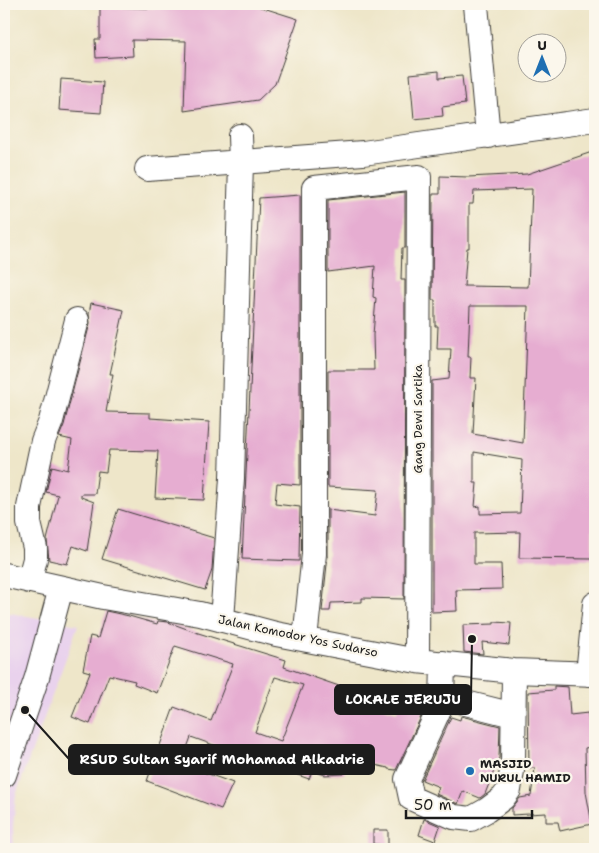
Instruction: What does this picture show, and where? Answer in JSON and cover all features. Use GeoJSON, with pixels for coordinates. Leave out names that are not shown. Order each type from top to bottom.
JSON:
{"type":"FeatureCollection","features":[{"type":"Feature","properties":{"kind":"street"},"geometry":{"type":"LineString","coordinates":[[476,5],[488,136]]}},
{"type":"Feature","properties":{"kind":"street"},"geometry":{"type":"LineString","coordinates":[[147,169],[363,153],[595,120]]}},
{"type":"Feature","properties":{"kind":"street"},"geometry":{"type":"LineString","coordinates":[[222,620],[232,478],[241,163],[240,136]]}},
{"type":"Feature","properties":{"kind":"street","name":"Gang Dewi Sartika"},"geometry":{"type":"LineString","coordinates":[[306,640],[314,554],[314,188],[420,177],[417,661]]}},
{"type":"Feature","properties":{"kind":"street"},"geometry":{"type":"LineString","coordinates":[[29,581],[35,560],[35,548],[29,523],[29,507],[43,441],[51,422],[77,320]]}},
{"type":"Feature","properties":{"kind":"street","name":"Jalan Komodor Yos Sudarso"},"geometry":{"type":"LineString","coordinates":[[4,575],[222,620],[306,640],[417,661],[514,671],[591,674]]}},
{"type":"Feature","properties":{"kind":"street"},"geometry":{"type":"LineString","coordinates":[[4,775],[10,739],[37,677],[61,588]]}},
{"type":"Feature","properties":{"kind":"street"},"geometry":{"type":"LineString","coordinates":[[591,674],[595,604]]}},
{"type":"Feature","properties":{"kind":"street"},"geometry":{"type":"LineString","coordinates":[[443,664],[442,702],[407,779],[408,789],[411,798],[454,817],[471,819],[503,798],[509,790],[513,764],[514,671]]}},
{"type":"Feature","properties":{"kind":"street"},"geometry":{"type":"LineString","coordinates":[[442,697],[514,715]]}},
{"type":"Feature","properties":{"kind":"shaded area"},"geometry":{"type":"Polygon","coordinates":[[[4,612],[78,625],[16,795],[13,827],[14,849],[4,849],[4,612]]]}},
{"type":"Feature","properties":{"kind":"building"},"geometry":{"type":"Polygon","coordinates":[[[187,4],[251,4],[298,19],[275,84],[258,100],[184,111],[186,41],[132,40],[133,56],[96,58],[95,39],[100,39],[100,7],[187,9],[187,4]]]}},
{"type":"Feature","properties":{"kind":"building"},"geometry":{"type":"Polygon","coordinates":[[[439,71],[439,78],[462,76],[465,104],[442,107],[443,116],[414,119],[410,74],[439,71]]]}},
{"type":"Feature","properties":{"kind":"building"},"geometry":{"type":"Polygon","coordinates":[[[61,79],[103,82],[101,113],[59,110],[61,79]]]}},
{"type":"Feature","properties":{"kind":"building"},"geometry":{"type":"Polygon","coordinates":[[[595,151],[595,372],[592,559],[519,558],[520,532],[474,533],[474,564],[501,564],[502,589],[456,590],[457,611],[432,612],[432,381],[449,379],[451,349],[437,349],[438,326],[435,326],[435,300],[432,300],[433,194],[440,194],[440,176],[468,177],[527,174],[595,151]],[[532,189],[474,191],[473,204],[469,204],[469,248],[467,248],[464,286],[528,287],[532,189]],[[470,306],[468,357],[471,357],[470,378],[476,378],[473,434],[523,443],[528,306],[470,306]],[[474,452],[474,483],[477,483],[475,507],[480,506],[480,514],[520,513],[522,460],[474,452]]]}},
{"type":"Feature","properties":{"kind":"building"},"geometry":{"type":"Polygon","coordinates":[[[405,192],[405,248],[402,248],[401,280],[405,280],[404,599],[362,598],[362,602],[331,603],[330,611],[322,611],[328,555],[328,510],[375,516],[378,490],[328,487],[328,370],[374,370],[373,335],[376,298],[373,297],[375,266],[328,272],[328,200],[405,192]]]}},
{"type":"Feature","properties":{"kind":"building"},"geometry":{"type":"Polygon","coordinates":[[[300,195],[300,485],[277,483],[275,504],[300,507],[299,561],[242,559],[259,198],[300,195]]]}},
{"type":"Feature","properties":{"kind":"building"},"geometry":{"type":"Polygon","coordinates":[[[91,303],[124,310],[110,374],[113,374],[106,412],[150,413],[150,418],[209,422],[204,500],[155,498],[158,451],[109,450],[106,472],[98,471],[95,494],[81,494],[81,497],[94,502],[87,551],[73,546],[67,564],[49,560],[47,540],[58,495],[46,492],[52,466],[68,470],[72,440],[59,437],[64,425],[90,323],[91,303]]]}},
{"type":"Feature","properties":{"kind":"building"},"geometry":{"type":"Polygon","coordinates":[[[118,509],[214,538],[212,570],[205,590],[102,559],[118,509]]]}},
{"type":"Feature","properties":{"kind":"building"},"geometry":{"type":"Polygon","coordinates":[[[106,611],[157,624],[158,621],[168,622],[286,660],[284,667],[362,694],[360,701],[397,712],[399,700],[427,704],[396,770],[349,759],[344,774],[325,775],[312,771],[309,779],[191,737],[181,764],[233,783],[221,809],[147,781],[174,707],[211,721],[233,664],[175,646],[157,693],[134,684],[135,681],[109,675],[90,724],[72,717],[90,672],[83,670],[90,636],[98,638],[106,611]],[[275,677],[255,732],[281,741],[303,685],[275,677]]]}},
{"type":"Feature","properties":{"kind":"building"},"geometry":{"type":"Polygon","coordinates":[[[494,622],[511,623],[509,645],[482,642],[483,654],[464,652],[463,625],[494,624],[494,622]]]}},
{"type":"Feature","properties":{"kind":"building"},"geometry":{"type":"Polygon","coordinates":[[[554,686],[568,687],[570,715],[588,713],[590,747],[585,748],[586,792],[592,824],[560,831],[558,822],[546,822],[546,813],[512,815],[512,808],[520,798],[531,796],[535,768],[529,768],[528,692],[554,690],[554,686]]]}},
{"type":"Feature","properties":{"kind":"building"},"geometry":{"type":"Polygon","coordinates":[[[461,716],[500,726],[499,758],[485,794],[480,798],[463,791],[458,804],[436,794],[439,787],[422,780],[451,717],[460,720],[461,716]]]}},
{"type":"Feature","properties":{"kind":"building"},"geometry":{"type":"Polygon","coordinates":[[[424,819],[440,826],[435,841],[419,835],[424,819]]]}},
{"type":"Feature","properties":{"kind":"building"},"geometry":{"type":"Polygon","coordinates":[[[373,830],[388,830],[388,845],[373,844],[373,830]]]}},
{"type":"Feature","properties":{"kind":"place","name":"LOKALE JERUJU"},"geometry":{"type":"Point","coordinates":[472,639]}},
{"type":"Feature","properties":{"kind":"place","name":"RSUD Sultan Syarif Mohamad Alkadrie"},"geometry":{"type":"Point","coordinates":[25,710]}},
{"type":"Feature","properties":{"kind":"place","name":"MASJID NURUL HAMID"},"geometry":{"type":"Point","coordinates":[470,771]}}]}
